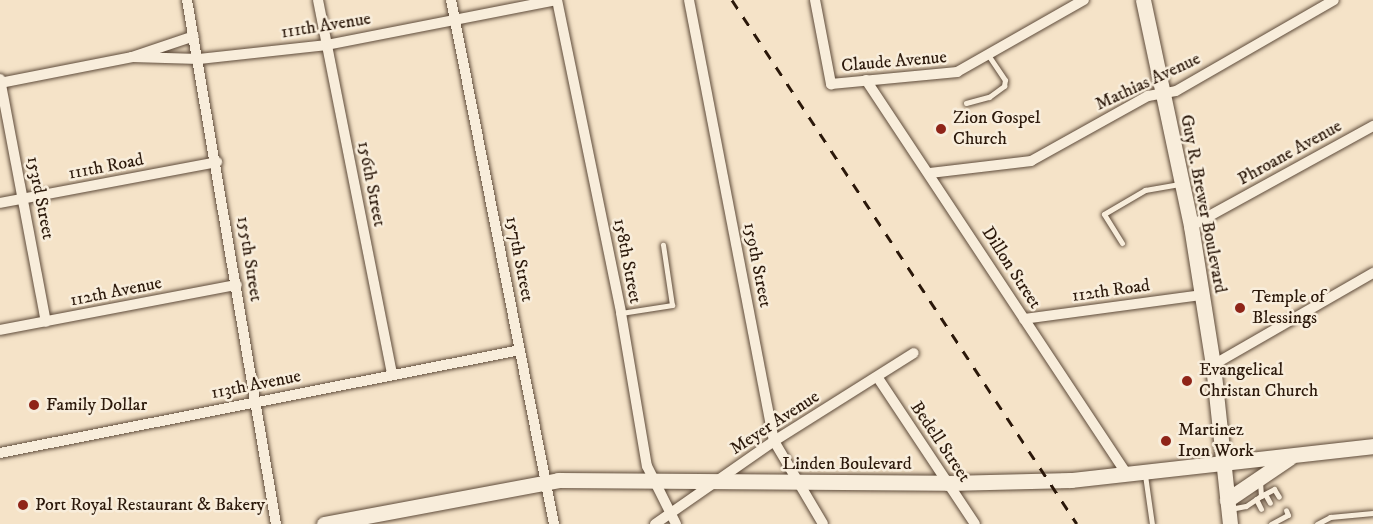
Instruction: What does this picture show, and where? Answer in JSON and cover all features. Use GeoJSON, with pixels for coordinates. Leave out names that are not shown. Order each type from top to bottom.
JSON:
{"type":"FeatureCollection","features":[{"type":"Feature","properties":{"kind":"main road","name":"Guy R. Brewer Boulevard"},"geometry":{"type":"LineString","coordinates":[[1143,0],[1191,226],[1213,364],[1228,511]]}},
{"type":"Feature","properties":{"kind":"main road","name":"Linden Boulevard"},"geometry":{"type":"LineString","coordinates":[[324,524],[546,481],[948,483],[1127,475],[1373,446]]}},
{"type":"Feature","properties":{"kind":"main road"},"geometry":{"type":"LineString","coordinates":[[1228,511],[1260,477],[1291,456]]}},
{"type":"Feature","properties":{"kind":"street","name":"155th Street"},"geometry":{"type":"LineString","coordinates":[[187,0],[217,162],[254,402],[276,524]]}},
{"type":"Feature","properties":{"kind":"street","name":"156th Street"},"geometry":{"type":"LineString","coordinates":[[318,0],[392,375]]}},
{"type":"Feature","properties":{"kind":"street","name":"157th Street"},"geometry":{"type":"LineString","coordinates":[[451,0],[554,524]]}},
{"type":"Feature","properties":{"kind":"street","name":"111th Avenue"},"geometry":{"type":"LineString","coordinates":[[132,57],[199,59],[327,45],[557,0]]}},
{"type":"Feature","properties":{"kind":"street","name":"158th Street"},"geometry":{"type":"LineString","coordinates":[[557,0],[621,313],[647,465],[672,519]]}},
{"type":"Feature","properties":{"kind":"street","name":"159th Street"},"geometry":{"type":"LineString","coordinates":[[689,0],[774,441],[796,483],[823,524]]}},
{"type":"Feature","properties":{"kind":"street","name":"Claude Avenue"},"geometry":{"type":"LineString","coordinates":[[815,0],[831,84],[957,72],[1084,0]]}},
{"type":"Feature","properties":{"kind":"street","name":"Mathias Avenue"},"geometry":{"type":"LineString","coordinates":[[930,173],[1031,160],[1161,92],[1176,91],[1335,0]]}},
{"type":"Feature","properties":{"kind":"street","name":"111th Avenue"},"geometry":{"type":"LineString","coordinates":[[0,82],[132,57],[194,36]]}},
{"type":"Feature","properties":{"kind":"street","name":"Dillon Street"},"geometry":{"type":"LineString","coordinates":[[866,80],[930,173],[1127,475]]}},
{"type":"Feature","properties":{"kind":"street","name":"153rd Street"},"geometry":{"type":"LineString","coordinates":[[0,82],[46,322]]}},
{"type":"Feature","properties":{"kind":"street","name":"Phroane Avenue"},"geometry":{"type":"LineString","coordinates":[[1191,226],[1373,126]]}},
{"type":"Feature","properties":{"kind":"street","name":"111th Road"},"geometry":{"type":"LineString","coordinates":[[0,203],[217,162]]}},
{"type":"Feature","properties":{"kind":"street"},"geometry":{"type":"LineString","coordinates":[[1213,364],[1373,273]]}},
{"type":"Feature","properties":{"kind":"street","name":"112th Avenue"},"geometry":{"type":"LineString","coordinates":[[0,330],[237,285]]}},
{"type":"Feature","properties":{"kind":"street","name":"112th Road"},"geometry":{"type":"LineString","coordinates":[[1024,319],[1201,295]]}},
{"type":"Feature","properties":{"kind":"street","name":"113th Avenue"},"geometry":{"type":"LineString","coordinates":[[0,453],[519,350]]}},
{"type":"Feature","properties":{"kind":"street","name":"Meyer Avenue"},"geometry":{"type":"LineString","coordinates":[[655,524],[672,519],[717,482],[774,441],[878,378],[914,353]]}},
{"type":"Feature","properties":{"kind":"street","name":"Bedell Street"},"geometry":{"type":"LineString","coordinates":[[878,378],[975,524]]}},
{"type":"Feature","properties":{"kind":"lane"},"geometry":{"type":"LineString","coordinates":[[966,103],[989,97],[1004,86],[1005,80],[988,55]]}},
{"type":"Feature","properties":{"kind":"lane"},"geometry":{"type":"LineString","coordinates":[[1122,243],[1104,214],[1145,190],[1181,184]]}},
{"type":"Feature","properties":{"kind":"lane"},"geometry":{"type":"LineString","coordinates":[[621,313],[672,304],[663,245]]}},
{"type":"Feature","properties":{"kind":"lane"},"geometry":{"type":"LineString","coordinates":[[1145,473],[1152,524]]}},
{"type":"Feature","properties":{"kind":"lane"},"geometry":{"type":"LineString","coordinates":[[1260,477],[1261,508]]}},
{"type":"Feature","properties":{"kind":"lane"},"geometry":{"type":"LineString","coordinates":[[1228,511],[1274,489],[1279,497]]}},
{"type":"Feature","properties":{"kind":"lane"},"geometry":{"type":"LineString","coordinates":[[1261,496],[1270,503]]}},
{"type":"Feature","properties":{"kind":"lane"},"geometry":{"type":"LineString","coordinates":[[1270,523],[1288,514],[1286,510]]}},
{"type":"Feature","properties":{"kind":"lane"},"geometry":{"type":"LineString","coordinates":[[1317,524],[1330,517],[1373,513]]}},
{"type":"Feature","properties":{"kind":"railway"},"geometry":{"type":"LineString","coordinates":[[732,0],[1077,524]]}},
{"type":"Feature","properties":{"kind":"place","name":"Zion Gospel Church"},"geometry":{"type":"Point","coordinates":[941,129]}},
{"type":"Feature","properties":{"kind":"place","name":"Temple of Blessings"},"geometry":{"type":"Point","coordinates":[1240,308]}},
{"type":"Feature","properties":{"kind":"place","name":"Evangelical Christan Church"},"geometry":{"type":"Point","coordinates":[1187,381]}},
{"type":"Feature","properties":{"kind":"place","name":"Family Dollar"},"geometry":{"type":"Point","coordinates":[34,405]}},
{"type":"Feature","properties":{"kind":"place","name":"Martinez Iron Work"},"geometry":{"type":"Point","coordinates":[1166,441]}},
{"type":"Feature","properties":{"kind":"place","name":"Port Royal Restaurant & Bakery"},"geometry":{"type":"Point","coordinates":[23,505]}}]}
